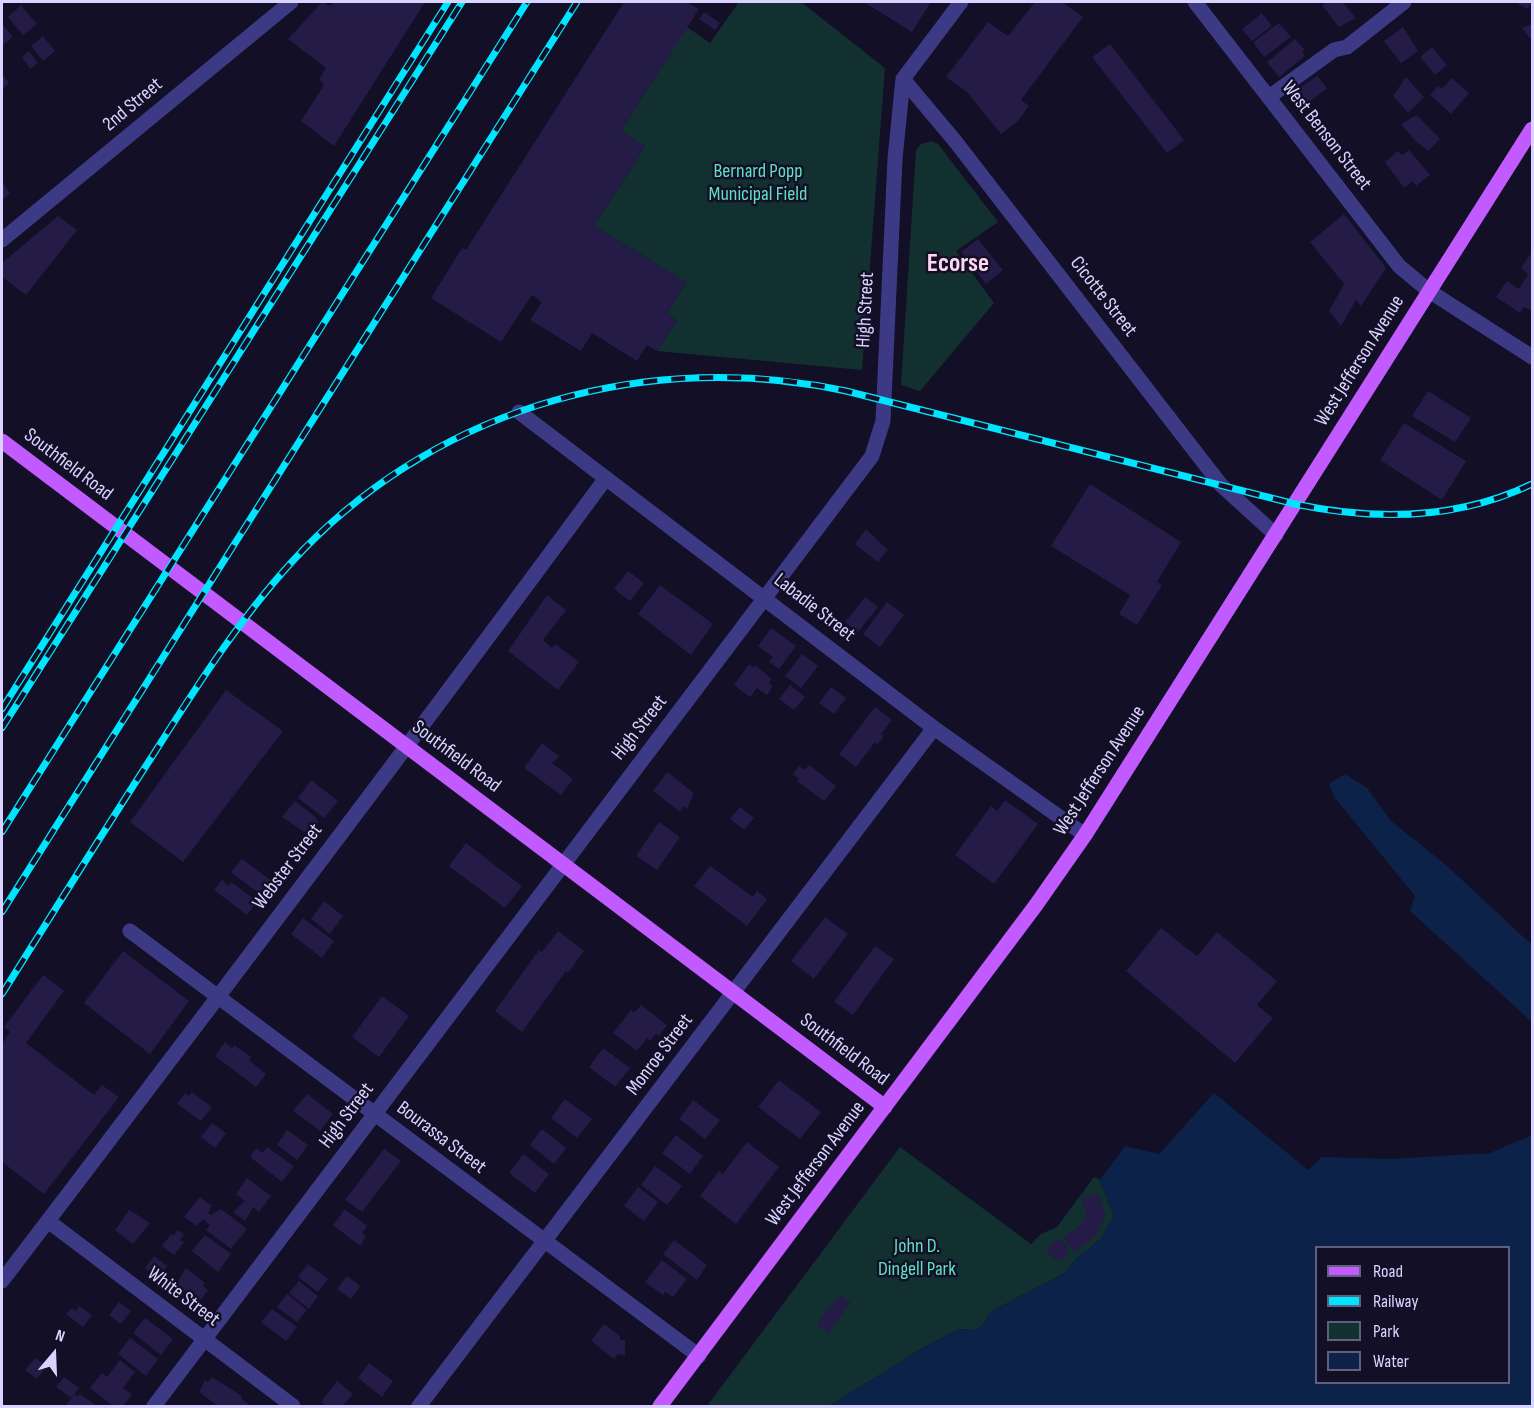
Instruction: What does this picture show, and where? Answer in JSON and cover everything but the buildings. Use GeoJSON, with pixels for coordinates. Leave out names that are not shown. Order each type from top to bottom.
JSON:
{"type":"FeatureCollection","features":[{"type":"Feature","properties":{"kind":"main road","name":"West Jefferson Avenue"},"geometry":{"type":"LineString","coordinates":[[660,1407],[1036,905],[1084,835],[1533,129]]}},
{"type":"Feature","properties":{"kind":"main road","name":"Southfield Road"},"geometry":{"type":"LineString","coordinates":[[2,441],[885,1107]]}},
{"type":"Feature","properties":{"kind":"street","name":"2nd Street"},"geometry":{"type":"LineString","coordinates":[[2,240],[291,2]]}},
{"type":"Feature","properties":{"kind":"street"},"geometry":{"type":"LineString","coordinates":[[903,79],[961,2]]}},
{"type":"Feature","properties":{"kind":"street","name":"West Benson Street"},"geometry":{"type":"LineString","coordinates":[[1195,2],[1399,266],[1429,291],[1533,357]]}},
{"type":"Feature","properties":{"kind":"street"},"geometry":{"type":"LineString","coordinates":[[1269,97],[1334,50],[1347,47],[1404,2]]}},
{"type":"Feature","properties":{"kind":"street","name":"Cicotte Street"},"geometry":{"type":"LineString","coordinates":[[903,79],[955,141],[1221,485],[1276,535]]}},
{"type":"Feature","properties":{"kind":"street","name":"High Street"},"geometry":{"type":"LineString","coordinates":[[154,1407],[872,456],[883,420],[895,159],[903,79]]}},
{"type":"Feature","properties":{"kind":"street","name":"Labadie Street"},"geometry":{"type":"LineString","coordinates":[[519,412],[767,598],[934,728],[1084,835]]}},
{"type":"Feature","properties":{"kind":"street","name":"Webster Street"},"geometry":{"type":"LineString","coordinates":[[2,1281],[217,995],[408,747],[606,478]]}},
{"type":"Feature","properties":{"kind":"street","name":"Monroe Street"},"geometry":{"type":"LineString","coordinates":[[419,1407],[934,728]]}},
{"type":"Feature","properties":{"kind":"street","name":"Bourassa Street"},"geometry":{"type":"LineString","coordinates":[[130,931],[699,1356]]}},
{"type":"Feature","properties":{"kind":"street","name":"White Street"},"geometry":{"type":"LineString","coordinates":[[48,1221],[293,1407]]}},
{"type":"Feature","properties":{"kind":"green space","name":"Bernard Popp Municipal Field"},"geometry":{"type":"Polygon","coordinates":[[[739,2],[801,2],[885,68],[862,370],[657,351],[677,320],[667,313],[686,282],[594,226],[645,146],[621,131],[687,27],[710,43],[739,2]]]}},
{"type":"Feature","properties":{"kind":"green space"},"geometry":{"type":"Polygon","coordinates":[[[931,141],[938,144],[998,222],[956,251],[994,303],[920,391],[901,385],[916,150],[921,144],[931,141]]]}},
{"type":"Feature","properties":{"kind":"green space","name":"John D. Dingell Park"},"geometry":{"type":"Polygon","coordinates":[[[900,1147],[1031,1244],[1041,1234],[1057,1227],[1094,1177],[1100,1180],[1114,1217],[1100,1240],[1076,1259],[1065,1273],[990,1312],[983,1325],[976,1330],[959,1329],[923,1348],[829,1406],[707,1406],[900,1147]]]}},
{"type":"Feature","properties":{"kind":"water"},"geometry":{"type":"Polygon","coordinates":[[[1345,774],[1367,788],[1391,821],[1446,865],[1532,945],[1532,1022],[1410,911],[1415,896],[1335,798],[1329,784],[1345,774]]]}},
{"type":"Feature","properties":{"kind":"water"},"geometry":{"type":"Polygon","coordinates":[[[1214,1093],[1308,1170],[1322,1157],[1391,1159],[1490,1153],[1532,1135],[1532,1406],[829,1406],[923,1348],[959,1329],[976,1330],[983,1325],[990,1312],[1065,1273],[1076,1259],[1100,1240],[1114,1217],[1100,1180],[1125,1146],[1159,1154],[1214,1093]]]}},
{"type":"Feature","properties":{"kind":"railway"},"geometry":{"type":"LineString","coordinates":[[2,709],[448,2]]}},
{"type":"Feature","properties":{"kind":"railway"},"geometry":{"type":"LineString","coordinates":[[2,728],[462,2]]}},
{"type":"Feature","properties":{"kind":"railway"},"geometry":{"type":"LineString","coordinates":[[2,832],[527,2]]}},
{"type":"Feature","properties":{"kind":"railway"},"geometry":{"type":"LineString","coordinates":[[2,912],[577,2]]}},
{"type":"Feature","properties":{"kind":"railway"},"geometry":{"type":"LineString","coordinates":[[2,994],[205,675],[242,622],[282,572],[360,499],[420,458],[486,425],[555,400],[626,385],[699,378],[773,380],[846,391],[1295,504],[1356,513],[1386,515],[1445,511],[1475,505],[1532,484]]}},
{"type":"Feature","properties":{"kind":"district","name":"Ecorse"},"geometry":{"type":"Point","coordinates":[958,264]}}]}
